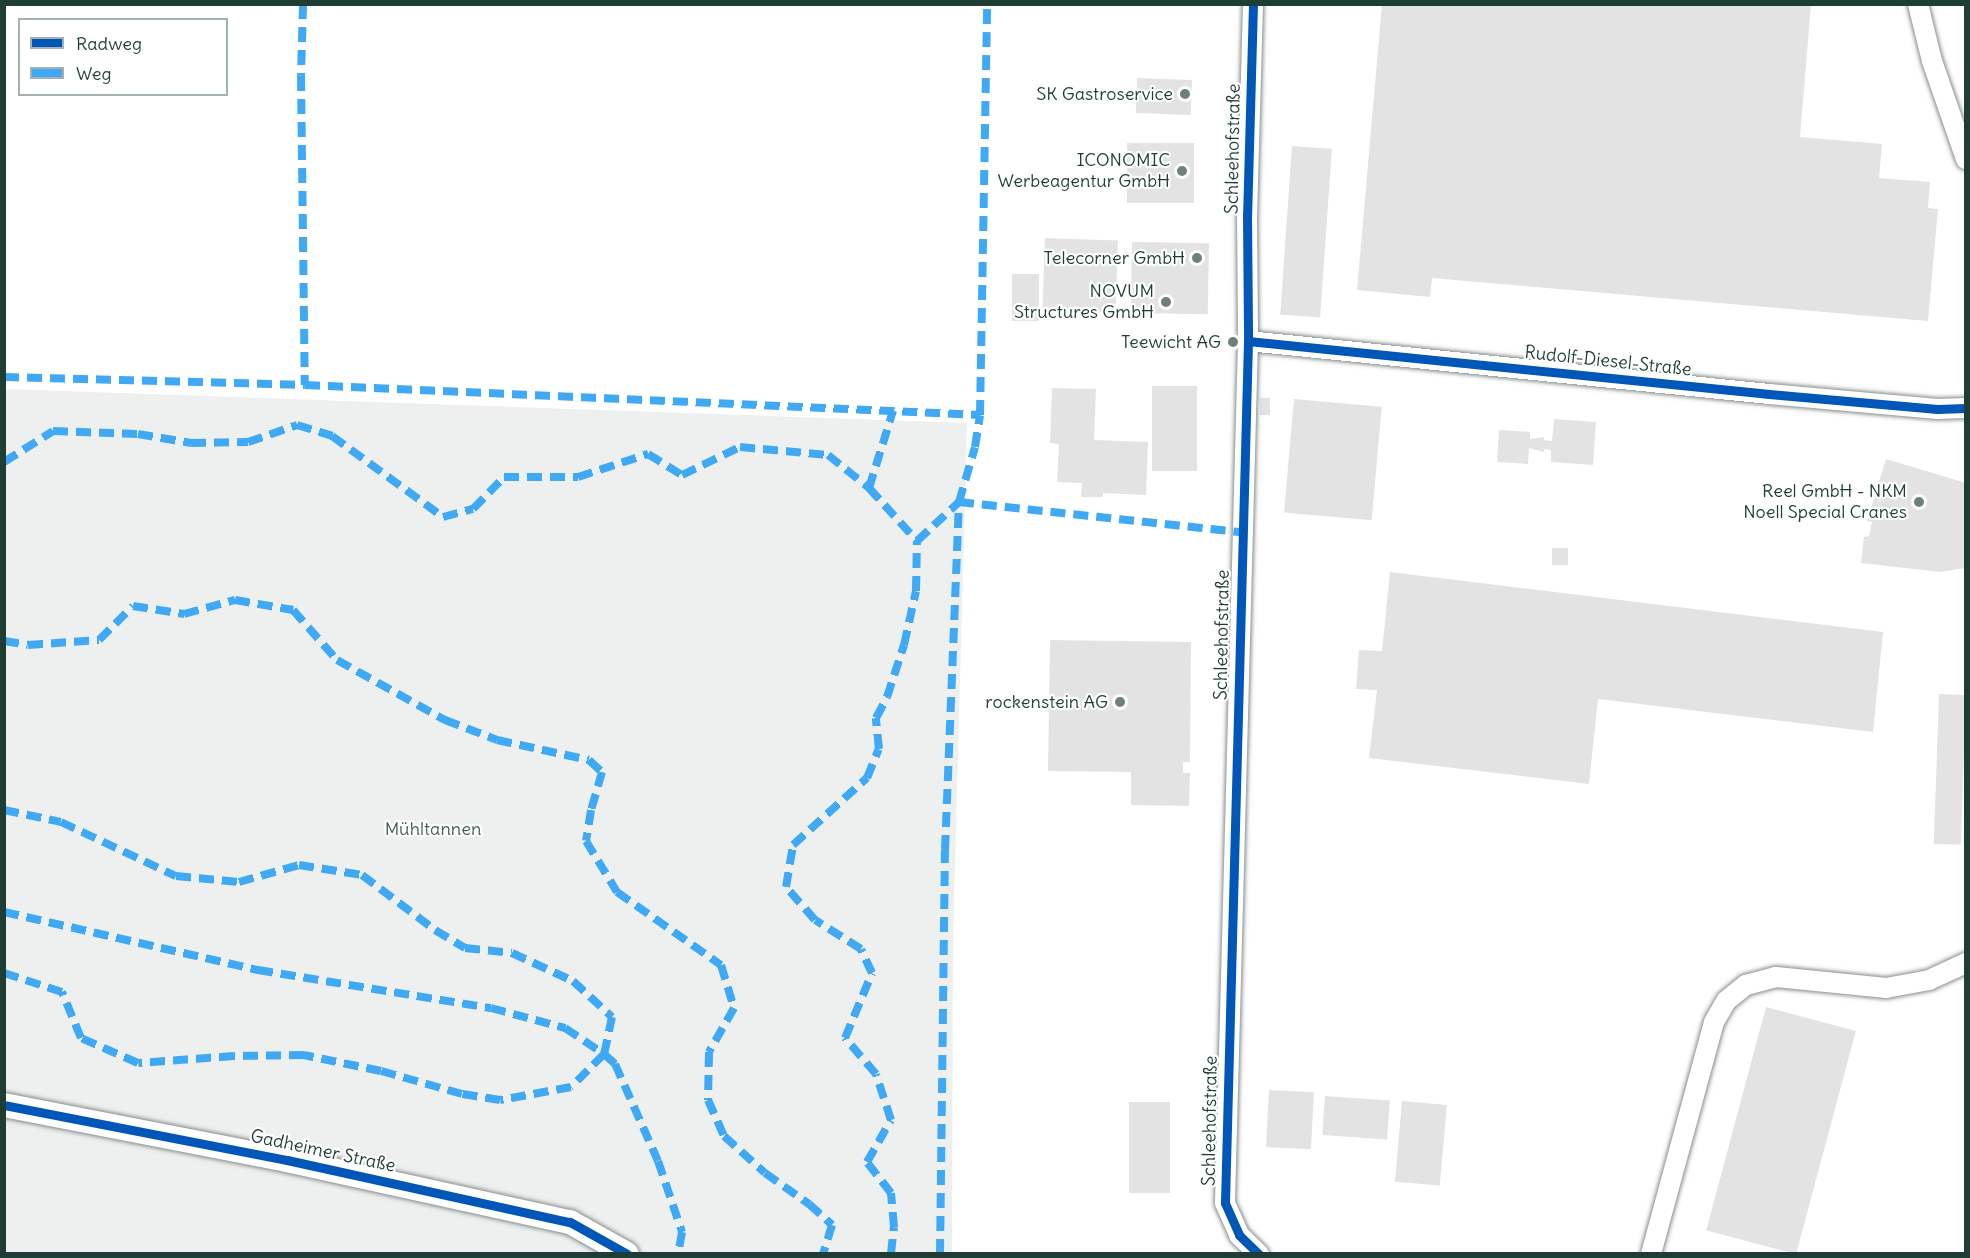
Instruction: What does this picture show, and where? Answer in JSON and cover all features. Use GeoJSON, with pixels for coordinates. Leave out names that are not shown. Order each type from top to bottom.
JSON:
{"type":"FeatureCollection","features":[{"type":"Feature","properties":{"kind":"street","name":"Schleehofstraße"},"geometry":{"type":"LineString","coordinates":[[1253,4],[1247,215],[1248,341],[1225,1203],[1239,1235],[1259,1254]]}},
{"type":"Feature","properties":{"kind":"street"},"geometry":{"type":"LineString","coordinates":[[1918,4],[1932,61],[1965,159]]}},
{"type":"Feature","properties":{"kind":"street","name":"Rudolf-Diesel-Straße"},"geometry":{"type":"LineString","coordinates":[[1248,341],[1769,394],[1937,409],[1965,408]]}},
{"type":"Feature","properties":{"kind":"street"},"geometry":{"type":"LineString","coordinates":[[1651,1254],[1714,1022],[1726,1001],[1746,985],[1776,977],[1886,988],[1929,980],[1965,963]]}},
{"type":"Feature","properties":{"kind":"street","name":"Gadheimer Straße"},"geometry":{"type":"LineString","coordinates":[[4,1105],[287,1160],[570,1222],[627,1254]]}},
{"type":"Feature","properties":{"kind":"green space","name":"Mühltannen"},"geometry":{"type":"Polygon","coordinates":[[[5,389],[967,423],[953,939],[952,1253],[5,1254],[5,389]]]}},
{"type":"Feature","properties":{"kind":"building"},"geometry":{"type":"Polygon","coordinates":[[[1382,4],[1811,4],[1800,137],[1882,144],[1879,178],[1930,182],[1928,208],[1938,209],[1928,321],[1432,278],[1430,297],[1357,290],[1382,4]]]}},
{"type":"Feature","properties":{"kind":"building"},"geometry":{"type":"Polygon","coordinates":[[[1137,78],[1192,80],[1191,115],[1136,113],[1137,78]]]}},
{"type":"Feature","properties":{"kind":"building"},"geometry":{"type":"Polygon","coordinates":[[[1127,143],[1194,143],[1194,203],[1127,203],[1127,143]]]}},
{"type":"Feature","properties":{"kind":"building"},"geometry":{"type":"Polygon","coordinates":[[[1292,146],[1332,149],[1320,317],[1280,315],[1292,146]]]}},
{"type":"Feature","properties":{"kind":"building"},"geometry":{"type":"Polygon","coordinates":[[[1045,238],[1118,241],[1115,313],[1042,310],[1045,238]]]}},
{"type":"Feature","properties":{"kind":"building"},"geometry":{"type":"Polygon","coordinates":[[[1132,242],[1209,243],[1208,314],[1131,313],[1132,242]]]}},
{"type":"Feature","properties":{"kind":"building"},"geometry":{"type":"Polygon","coordinates":[[[1012,274],[1039,274],[1039,321],[1012,321],[1012,274]]]}},
{"type":"Feature","properties":{"kind":"building"},"geometry":{"type":"Polygon","coordinates":[[[1152,386],[1197,386],[1197,471],[1152,471],[1152,386]]]}},
{"type":"Feature","properties":{"kind":"building"},"geometry":{"type":"Polygon","coordinates":[[[1052,388],[1096,389],[1094,440],[1148,442],[1146,495],[1103,493],[1103,497],[1081,497],[1082,483],[1057,482],[1059,444],[1050,443],[1052,388]]]}},
{"type":"Feature","properties":{"kind":"building"},"geometry":{"type":"Polygon","coordinates":[[[1260,398],[1270,398],[1270,415],[1260,415],[1260,398]]]}},
{"type":"Feature","properties":{"kind":"building"},"geometry":{"type":"Polygon","coordinates":[[[1294,399],[1382,407],[1372,520],[1284,513],[1294,399]]]}},
{"type":"Feature","properties":{"kind":"building"},"geometry":{"type":"Polygon","coordinates":[[[1554,419],[1596,422],[1593,465],[1551,462],[1551,450],[1544,449],[1544,452],[1529,448],[1528,464],[1497,462],[1499,430],[1530,432],[1530,439],[1544,437],[1544,440],[1552,441],[1554,419]]]}},
{"type":"Feature","properties":{"kind":"building","name":"Reel GmbH - NKM Noell Special Cranes"},"geometry":{"type":"Polygon","coordinates":[[[1886,459],[1966,483],[1966,568],[1940,572],[1861,563],[1864,537],[1869,536],[1872,522],[1867,521],[1886,459]]]}},
{"type":"Feature","properties":{"kind":"building"},"geometry":{"type":"Polygon","coordinates":[[[1552,548],[1568,548],[1568,565],[1552,565],[1552,548]]]}},
{"type":"Feature","properties":{"kind":"building"},"geometry":{"type":"Polygon","coordinates":[[[1390,572],[1883,632],[1873,732],[1598,699],[1589,784],[1369,758],[1377,690],[1356,689],[1359,650],[1382,651],[1390,572]]]}},
{"type":"Feature","properties":{"kind":"building","name":"rockenstein AG"},"geometry":{"type":"Polygon","coordinates":[[[1050,640],[1191,642],[1190,762],[1183,762],[1183,773],[1190,773],[1189,806],[1131,805],[1131,772],[1048,771],[1050,640]]]}},
{"type":"Feature","properties":{"kind":"building"},"geometry":{"type":"Polygon","coordinates":[[[1939,694],[1966,695],[1961,845],[1934,844],[1939,694]]]}},
{"type":"Feature","properties":{"kind":"building"},"geometry":{"type":"Polygon","coordinates":[[[1766,1007],[1856,1031],[1796,1254],[1706,1230],[1766,1007]]]}},
{"type":"Feature","properties":{"kind":"building"},"geometry":{"type":"Polygon","coordinates":[[[1269,1090],[1314,1092],[1311,1149],[1266,1147],[1269,1090]]]}},
{"type":"Feature","properties":{"kind":"building"},"geometry":{"type":"Polygon","coordinates":[[[1325,1096],[1390,1101],[1387,1139],[1322,1135],[1325,1096]]]}},
{"type":"Feature","properties":{"kind":"building"},"geometry":{"type":"Polygon","coordinates":[[[1402,1101],[1447,1105],[1440,1186],[1395,1182],[1402,1101]]]}},
{"type":"Feature","properties":{"kind":"building"},"geometry":{"type":"Polygon","coordinates":[[[1129,1102],[1170,1102],[1170,1193],[1129,1193],[1129,1102]]]}},
{"type":"Feature","properties":{"kind":"marked path"},"geometry":{"type":"LineString","coordinates":[[303,4],[301,76],[305,385]]}},
{"type":"Feature","properties":{"kind":"marked path"},"geometry":{"type":"LineString","coordinates":[[940,1254],[945,850],[959,502],[975,447],[980,415],[987,4]]}},
{"type":"Feature","properties":{"kind":"marked path"},"geometry":{"type":"LineString","coordinates":[[4,377],[305,385],[980,415]]}},
{"type":"Feature","properties":{"kind":"marked path"},"geometry":{"type":"LineString","coordinates":[[4,462],[53,431],[138,434],[191,443],[248,442],[297,425],[332,436],[443,517],[473,509],[504,477],[578,477],[648,454],[682,475],[740,447],[828,455],[869,488],[893,411]]}},
{"type":"Feature","properties":{"kind":"marked path"},"geometry":{"type":"LineString","coordinates":[[869,488],[917,541]]}},
{"type":"Feature","properties":{"kind":"marked path"},"geometry":{"type":"LineString","coordinates":[[891,1254],[894,1227],[891,1193],[867,1162],[891,1120],[876,1074],[845,1038],[872,973],[861,949],[815,920],[786,887],[793,845],[867,778],[879,749],[876,718],[887,697],[904,645],[916,591],[917,541],[959,502],[1241,532]]}},
{"type":"Feature","properties":{"kind":"marked path"},"geometry":{"type":"LineString","coordinates":[[4,641],[28,645],[99,640],[133,606],[184,614],[235,600],[293,610],[337,660],[445,720],[497,740],[589,760],[602,772],[591,810],[586,841],[617,892],[721,965],[734,1008],[709,1052],[708,1100],[724,1136],[765,1173],[809,1204],[832,1225],[823,1254]]}},
{"type":"Feature","properties":{"kind":"marked path"},"geometry":{"type":"LineString","coordinates":[[4,810],[61,822],[176,876],[239,882],[299,865],[362,875],[435,930],[465,948],[512,953],[573,981],[612,1017],[604,1054],[571,1087],[500,1100],[462,1094],[381,1071],[304,1055],[234,1056],[138,1063],[81,1038],[62,992],[4,973]]}},
{"type":"Feature","properties":{"kind":"marked path"},"geometry":{"type":"LineString","coordinates":[[4,912],[258,970],[491,1008],[565,1028],[615,1064],[658,1161],[682,1232],[678,1254]]}},
{"type":"Feature","properties":{"kind":"cycle path"},"geometry":{"type":"LineString","coordinates":[[1253,4],[1247,215],[1248,341],[1225,1203],[1239,1235],[1259,1254]]}},
{"type":"Feature","properties":{"kind":"cycle path"},"geometry":{"type":"LineString","coordinates":[[1248,341],[1769,394],[1937,409],[1966,408]]}},
{"type":"Feature","properties":{"kind":"cycle path"},"geometry":{"type":"LineString","coordinates":[[4,1105],[287,1160],[570,1222],[627,1254]]}},
{"type":"Feature","properties":{"kind":"place","name":"SK Gastroservice"},"geometry":{"type":"Point","coordinates":[1185,94]}},
{"type":"Feature","properties":{"kind":"place","name":"ICONOMIC Werbeagentur GmbH"},"geometry":{"type":"Point","coordinates":[1182,171]}},
{"type":"Feature","properties":{"kind":"place","name":"Telecorner GmbH"},"geometry":{"type":"Point","coordinates":[1197,258]}},
{"type":"Feature","properties":{"kind":"place","name":"NOVUM Structures GmbH"},"geometry":{"type":"Point","coordinates":[1166,302]}},
{"type":"Feature","properties":{"kind":"place","name":"Teewicht AG"},"geometry":{"type":"Point","coordinates":[1233,342]}},
{"type":"Feature","properties":{"kind":"place","name":"Reel GmbH - NKM Noell Special Cranes"},"geometry":{"type":"Point","coordinates":[1919,502]}},
{"type":"Feature","properties":{"kind":"place","name":"rockenstein AG"},"geometry":{"type":"Point","coordinates":[1120,702]}}]}
